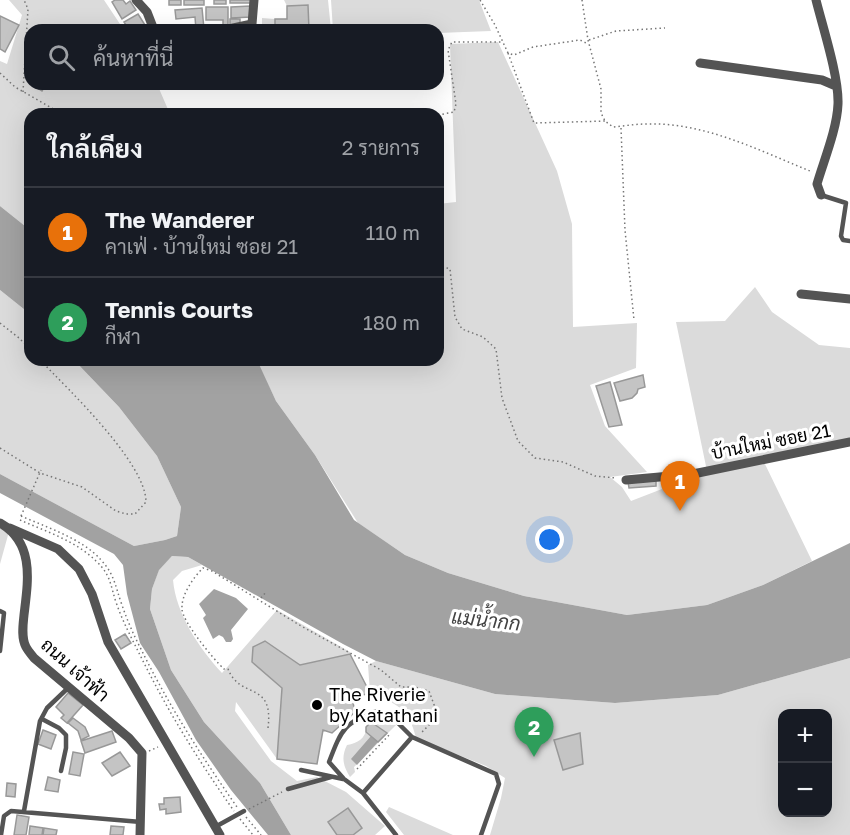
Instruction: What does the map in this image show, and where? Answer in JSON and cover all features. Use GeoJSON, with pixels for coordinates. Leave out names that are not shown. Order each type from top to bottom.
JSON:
{"type":"FeatureCollection","features":[{"type":"Feature","properties":{"kind":"street"},"geometry":{"type":"LineString","coordinates":[[136,0],[147,12],[152,24]]}},
{"type":"Feature","properties":{"kind":"street"},"geometry":{"type":"LineString","coordinates":[[147,12],[150,0]]}},
{"type":"Feature","properties":{"kind":"street"},"geometry":{"type":"LineString","coordinates":[[252,24],[254,0]]}},
{"type":"Feature","properties":{"kind":"street"},"geometry":{"type":"LineString","coordinates":[[816,0],[838,103],[836,119],[817,184],[821,195]]}},
{"type":"Feature","properties":{"kind":"street"},"geometry":{"type":"LineString","coordinates":[[700,63],[822,80],[836,86]]}},
{"type":"Feature","properties":{"kind":"street"},"geometry":{"type":"LineString","coordinates":[[838,103],[850,104]]}},
{"type":"Feature","properties":{"kind":"street"},"geometry":{"type":"LineString","coordinates":[[801,294],[850,300]]}},
{"type":"Feature","properties":{"kind":"street","name":"บ้านใหม่ ซอย 21"},"geometry":{"type":"LineString","coordinates":[[626,480],[693,474],[850,442]]}},
{"type":"Feature","properties":{"kind":"street"},"geometry":{"type":"LineString","coordinates":[[0,523],[58,549],[79,569],[92,594],[108,642],[218,831]]}},
{"type":"Feature","properties":{"kind":"street","name":"ถนน เจ้าฟ้า"},"geometry":{"type":"LineString","coordinates":[[10,528],[24,548],[29,570],[22,629],[25,646],[34,658],[129,738],[142,753]]}},
{"type":"Feature","properties":{"kind":"street"},"geometry":{"type":"LineString","coordinates":[[140,835],[142,753]]}},
{"type":"Feature","properties":{"kind":"lane"},"geometry":{"type":"LineString","coordinates":[[821,195],[846,203],[841,237],[850,242]]}},
{"type":"Feature","properties":{"kind":"lane"},"geometry":{"type":"LineString","coordinates":[[0,611],[4,613],[0,651]]}},
{"type":"Feature","properties":{"kind":"lane"},"geometry":{"type":"LineString","coordinates":[[24,811],[42,719],[47,708],[68,688]]}},
{"type":"Feature","properties":{"kind":"lane"},"geometry":{"type":"LineString","coordinates":[[396,835],[363,793],[344,779],[329,762],[339,735],[355,719],[379,710],[397,722],[414,738],[496,774],[499,784],[481,835]]}},
{"type":"Feature","properties":{"kind":"lane"},"geometry":{"type":"LineString","coordinates":[[42,719],[59,728],[66,735],[61,771]]}},
{"type":"Feature","properties":{"kind":"lane"},"geometry":{"type":"LineString","coordinates":[[363,793],[414,738]]}},
{"type":"Feature","properties":{"kind":"lane"},"geometry":{"type":"LineString","coordinates":[[301,770],[344,779]]}},
{"type":"Feature","properties":{"kind":"lane"},"geometry":{"type":"LineString","coordinates":[[288,789],[331,777]]}},
{"type":"Feature","properties":{"kind":"lane"},"geometry":{"type":"LineString","coordinates":[[1,835],[4,816],[10,811],[141,822]]}},
{"type":"Feature","properties":{"kind":"lane"},"geometry":{"type":"LineString","coordinates":[[218,831],[241,813]]}},
{"type":"Feature","properties":{"kind":"path"},"geometry":{"type":"LineString","coordinates":[[24,0],[28,9],[27,24]]}},
{"type":"Feature","properties":{"kind":"path"},"geometry":{"type":"LineString","coordinates":[[480,0],[508,53],[534,123],[606,121]]}},
{"type":"Feature","properties":{"kind":"path"},"geometry":{"type":"LineString","coordinates":[[582,0],[588,40],[601,89],[601,113],[613,127],[647,124],[676,126],[719,135],[819,175]]}},
{"type":"Feature","properties":{"kind":"path"},"geometry":{"type":"LineString","coordinates":[[588,40],[616,31],[665,27]]}},
{"type":"Feature","properties":{"kind":"path"},"geometry":{"type":"LineString","coordinates":[[508,53],[514,55],[533,48],[580,40],[589,44]]}},
{"type":"Feature","properties":{"kind":"path"},"geometry":{"type":"LineString","coordinates":[[444,114],[454,112],[456,104],[448,50],[452,42],[502,42]]}},
{"type":"Feature","properties":{"kind":"path"},"geometry":{"type":"LineString","coordinates":[[0,73],[15,87],[51,108]]}},
{"type":"Feature","properties":{"kind":"path"},"geometry":{"type":"LineString","coordinates":[[23,92],[24,75]]}},
{"type":"Feature","properties":{"kind":"path"},"geometry":{"type":"LineString","coordinates":[[621,127],[625,230],[634,320]]}},
{"type":"Feature","properties":{"kind":"path"},"geometry":{"type":"LineString","coordinates":[[444,267],[450,269],[455,317],[462,329],[483,337],[496,349],[502,398],[518,441],[535,458],[563,462],[595,476],[626,480]]}},
{"type":"Feature","properties":{"kind":"path"},"geometry":{"type":"LineString","coordinates":[[0,323],[24,344]]}},
{"type":"Feature","properties":{"kind":"path"},"geometry":{"type":"LineString","coordinates":[[0,448],[41,471],[82,487],[116,511],[135,514],[146,502],[146,494],[141,481],[117,446],[97,420],[46,366]]}},
{"type":"Feature","properties":{"kind":"path"},"geometry":{"type":"LineString","coordinates":[[41,471],[20,520],[75,546],[96,560],[111,580],[117,604],[139,653],[197,759],[261,835]]}},
{"type":"Feature","properties":{"kind":"path"},"geometry":{"type":"LineString","coordinates":[[22,515],[77,542],[100,558],[115,579],[121,603],[141,650],[165,696],[253,835]]}},
{"type":"Feature","properties":{"kind":"path"},"geometry":{"type":"LineString","coordinates":[[268,728],[269,707],[264,699],[235,681],[228,669],[224,669],[209,655],[184,617],[182,608],[190,584],[202,568],[212,571],[301,626],[381,670],[400,687],[415,687],[429,691],[436,710],[432,722],[414,738]]}},
{"type":"Feature","properties":{"kind":"path"},"geometry":{"type":"LineString","coordinates":[[260,599],[266,592]]}},
{"type":"Feature","properties":{"kind":"path"},"geometry":{"type":"LineString","coordinates":[[357,770],[390,734]]}},
{"type":"Feature","properties":{"kind":"path"},"geometry":{"type":"LineString","coordinates":[[142,753],[168,742]]}},
{"type":"Feature","properties":{"kind":"path"},"geometry":{"type":"LineString","coordinates":[[241,813],[288,789]]}},
{"type":"Feature","properties":{"kind":"shaded area"},"geometry":{"type":"Polygon","coordinates":[[[9,0],[104,0],[120,24],[24,24],[24,90],[160,90],[167,108],[24,108],[24,225],[0,206],[0,61],[7,64],[22,15],[9,0]]]}},
{"type":"Feature","properties":{"kind":"shaded area"},"geometry":{"type":"Polygon","coordinates":[[[284,0],[328,0],[330,24],[309,24],[308,6],[287,6],[284,0]]]}},
{"type":"Feature","properties":{"kind":"shaded area"},"geometry":{"type":"Polygon","coordinates":[[[331,0],[479,0],[491,31],[444,33],[444,24],[333,24],[331,0]]]}},
{"type":"Feature","properties":{"kind":"shaded area"},"geometry":{"type":"Polygon","coordinates":[[[262,18],[275,19],[275,24],[262,24],[262,18]]]}},
{"type":"Feature","properties":{"kind":"shaded area"},"geometry":{"type":"Polygon","coordinates":[[[498,42],[557,171],[572,224],[573,327],[637,323],[636,368],[590,385],[605,426],[647,472],[610,477],[622,487],[631,501],[662,489],[660,477],[707,471],[676,322],[725,321],[755,287],[772,312],[819,345],[850,348],[850,442],[763,460],[812,561],[763,585],[707,605],[627,615],[524,596],[448,573],[405,555],[358,523],[315,455],[276,401],[259,366],[444,366],[444,203],[456,202],[450,44],[498,42]]]}},
{"type":"Feature","properties":{"kind":"shaded area"},"geometry":{"type":"Polygon","coordinates":[[[0,290],[24,309],[24,366],[80,366],[119,407],[157,456],[181,507],[177,536],[134,546],[0,474],[0,290]]]}},
{"type":"Feature","properties":{"kind":"shaded area"},"geometry":{"type":"Polygon","coordinates":[[[0,523],[10,528],[0,564],[0,523]]]}},
{"type":"Feature","properties":{"kind":"shaded area"},"geometry":{"type":"Polygon","coordinates":[[[172,556],[188,557],[202,565],[182,571],[173,580],[175,593],[190,630],[222,673],[277,610],[350,652],[350,654],[300,665],[265,641],[253,647],[252,662],[282,688],[277,759],[236,702],[235,711],[271,761],[297,781],[317,777],[346,792],[385,826],[375,835],[291,835],[260,783],[204,722],[171,670],[150,609],[152,589],[159,569],[172,556]]]}},
{"type":"Feature","properties":{"kind":"shaded area"},"geometry":{"type":"Polygon","coordinates":[[[850,658],[850,835],[490,835],[505,778],[486,766],[416,738],[410,720],[400,708],[370,693],[368,665],[376,661],[495,694],[615,703],[718,695],[850,658]]]}},
{"type":"Feature","properties":{"kind":"shaded area"},"geometry":{"type":"Polygon","coordinates":[[[377,722],[396,725],[354,767],[355,772],[350,777],[344,761],[347,745],[360,740],[365,735],[367,727],[377,722]]]}},
{"type":"Feature","properties":{"kind":"shaded area"},"geometry":{"type":"Polygon","coordinates":[[[389,807],[453,835],[404,835],[386,812],[389,807]]]}},
{"type":"Feature","properties":{"kind":"water"},"geometry":{"type":"Polygon","coordinates":[[[0,206],[24,225],[24,309],[0,290],[0,206]]]}},
{"type":"Feature","properties":{"kind":"water","name":"แม่น้ำกก"},"geometry":{"type":"Polygon","coordinates":[[[80,366],[260,366],[276,401],[315,455],[354,520],[405,555],[448,573],[524,596],[627,615],[707,605],[763,585],[850,543],[850,658],[718,695],[615,703],[495,694],[376,661],[188,557],[172,556],[159,570],[152,589],[150,609],[171,670],[204,722],[260,783],[291,835],[268,835],[231,790],[196,740],[159,672],[140,643],[127,594],[123,565],[114,554],[0,493],[0,474],[134,546],[177,536],[181,507],[157,456],[119,407],[80,366]]]}},
{"type":"Feature","properties":{"kind":"water"},"geometry":{"type":"Polygon","coordinates":[[[214,589],[236,598],[248,609],[231,630],[233,639],[231,642],[226,642],[219,635],[213,639],[203,618],[206,615],[199,604],[214,589]]]}},
{"type":"Feature","properties":{"kind":"water"},"geometry":{"type":"Polygon","coordinates":[[[371,736],[378,742],[357,765],[351,759],[371,736]]]}},
{"type":"Feature","properties":{"kind":"building"},"geometry":{"type":"Polygon","coordinates":[[[123,0],[126,4],[130,1],[136,10],[122,19],[112,2],[123,0]]]}},
{"type":"Feature","properties":{"kind":"building"},"geometry":{"type":"Polygon","coordinates":[[[169,0],[181,0],[181,5],[169,5],[169,0]]]}},
{"type":"Feature","properties":{"kind":"building"},"geometry":{"type":"Polygon","coordinates":[[[184,0],[204,0],[204,5],[184,5],[184,0]]]}},
{"type":"Feature","properties":{"kind":"building"},"geometry":{"type":"Polygon","coordinates":[[[214,0],[226,0],[226,4],[214,4],[214,0]]]}},
{"type":"Feature","properties":{"kind":"building"},"geometry":{"type":"Polygon","coordinates":[[[230,0],[253,0],[253,3],[230,3],[230,0]]]}},
{"type":"Feature","properties":{"kind":"building"},"geometry":{"type":"Polygon","coordinates":[[[308,5],[309,24],[275,24],[275,19],[287,19],[287,6],[308,5]]]}},
{"type":"Feature","properties":{"kind":"building"},"geometry":{"type":"Polygon","coordinates":[[[250,6],[251,17],[231,18],[231,7],[250,6]]]}},
{"type":"Feature","properties":{"kind":"building"},"geometry":{"type":"Polygon","coordinates":[[[206,7],[228,7],[228,24],[223,24],[223,20],[206,20],[206,7]]]}},
{"type":"Feature","properties":{"kind":"building"},"geometry":{"type":"Polygon","coordinates":[[[202,8],[204,24],[196,24],[195,17],[176,19],[175,10],[202,8]]]}},
{"type":"Feature","properties":{"kind":"building"},"geometry":{"type":"Polygon","coordinates":[[[138,14],[144,24],[125,24],[124,22],[138,14]]]}},
{"type":"Feature","properties":{"kind":"building"},"geometry":{"type":"Polygon","coordinates":[[[0,16],[19,25],[5,52],[0,49],[0,16]]]}},
{"type":"Feature","properties":{"kind":"building"},"geometry":{"type":"Polygon","coordinates":[[[230,19],[240,19],[240,24],[230,24],[230,19]]]}},
{"type":"Feature","properties":{"kind":"building"},"geometry":{"type":"Polygon","coordinates":[[[643,375],[645,387],[638,389],[632,398],[620,401],[614,383],[643,375]]]}},
{"type":"Feature","properties":{"kind":"building"},"geometry":{"type":"Polygon","coordinates":[[[610,382],[622,425],[609,427],[596,386],[610,382]]]}},
{"type":"Feature","properties":{"kind":"building"},"geometry":{"type":"Polygon","coordinates":[[[656,479],[656,486],[629,488],[628,482],[656,479]]]}},
{"type":"Feature","properties":{"kind":"building"},"geometry":{"type":"Polygon","coordinates":[[[125,634],[131,643],[121,649],[115,640],[125,634]]]}},
{"type":"Feature","properties":{"kind":"building","name":"The Riverie by Katathani"},"geometry":{"type":"Polygon","coordinates":[[[265,641],[300,665],[350,654],[370,693],[352,698],[355,712],[332,733],[323,730],[317,764],[277,759],[282,688],[252,662],[253,647],[265,641]]]}},
{"type":"Feature","properties":{"kind":"building"},"geometry":{"type":"Polygon","coordinates":[[[68,693],[83,705],[67,723],[61,718],[64,715],[56,707],[68,693]]]}},
{"type":"Feature","properties":{"kind":"building"},"geometry":{"type":"Polygon","coordinates":[[[73,718],[85,727],[89,736],[81,740],[78,731],[68,723],[73,718]]]}},
{"type":"Feature","properties":{"kind":"building"},"geometry":{"type":"Polygon","coordinates":[[[371,722],[387,733],[378,742],[366,732],[366,727],[371,722]]]}},
{"type":"Feature","properties":{"kind":"building"},"geometry":{"type":"Polygon","coordinates":[[[43,730],[56,735],[51,749],[38,744],[43,730]]]}},
{"type":"Feature","properties":{"kind":"building"},"geometry":{"type":"Polygon","coordinates":[[[112,731],[116,742],[85,753],[81,741],[112,731]]]}},
{"type":"Feature","properties":{"kind":"building"},"geometry":{"type":"Polygon","coordinates":[[[580,733],[583,764],[563,770],[554,740],[580,733]]]}},
{"type":"Feature","properties":{"kind":"building"},"geometry":{"type":"Polygon","coordinates":[[[73,752],[84,754],[80,776],[69,774],[73,752]]]}},
{"type":"Feature","properties":{"kind":"building"},"geometry":{"type":"Polygon","coordinates":[[[120,752],[130,766],[112,776],[102,763],[120,752]]]}},
{"type":"Feature","properties":{"kind":"building"},"geometry":{"type":"Polygon","coordinates":[[[48,777],[60,780],[58,792],[45,790],[48,777]]]}},
{"type":"Feature","properties":{"kind":"building"},"geometry":{"type":"Polygon","coordinates":[[[7,783],[16,784],[15,797],[6,796],[7,783]]]}},
{"type":"Feature","properties":{"kind":"building"},"geometry":{"type":"Polygon","coordinates":[[[180,797],[181,812],[166,814],[166,809],[160,810],[159,804],[164,804],[164,798],[180,797]]]}},
{"type":"Feature","properties":{"kind":"building"},"geometry":{"type":"Polygon","coordinates":[[[348,808],[362,828],[353,835],[337,835],[328,822],[348,808]]]}},
{"type":"Feature","properties":{"kind":"building"},"geometry":{"type":"Polygon","coordinates":[[[17,815],[29,817],[26,835],[14,835],[17,815]]]}},
{"type":"Feature","properties":{"kind":"building"},"geometry":{"type":"Polygon","coordinates":[[[30,826],[43,828],[42,835],[29,835],[30,826]]]}},
{"type":"Feature","properties":{"kind":"building"},"geometry":{"type":"Polygon","coordinates":[[[111,826],[124,827],[123,835],[110,835],[111,826]]]}},
{"type":"Feature","properties":{"kind":"building"},"geometry":{"type":"Polygon","coordinates":[[[44,828],[57,830],[56,835],[43,835],[44,828]]]}},
{"type":"Feature","properties":{"kind":"place","name":"The Wanderer"},"geometry":{"type":"Point","coordinates":[680,511]}},
{"type":"Feature","properties":{"kind":"place","name":"The Riverie by Katathani"},"geometry":{"type":"Point","coordinates":[317,705]}},
{"type":"Feature","properties":{"kind":"place","name":"Tennis Courts"},"geometry":{"type":"Point","coordinates":[534,757]}}]}
